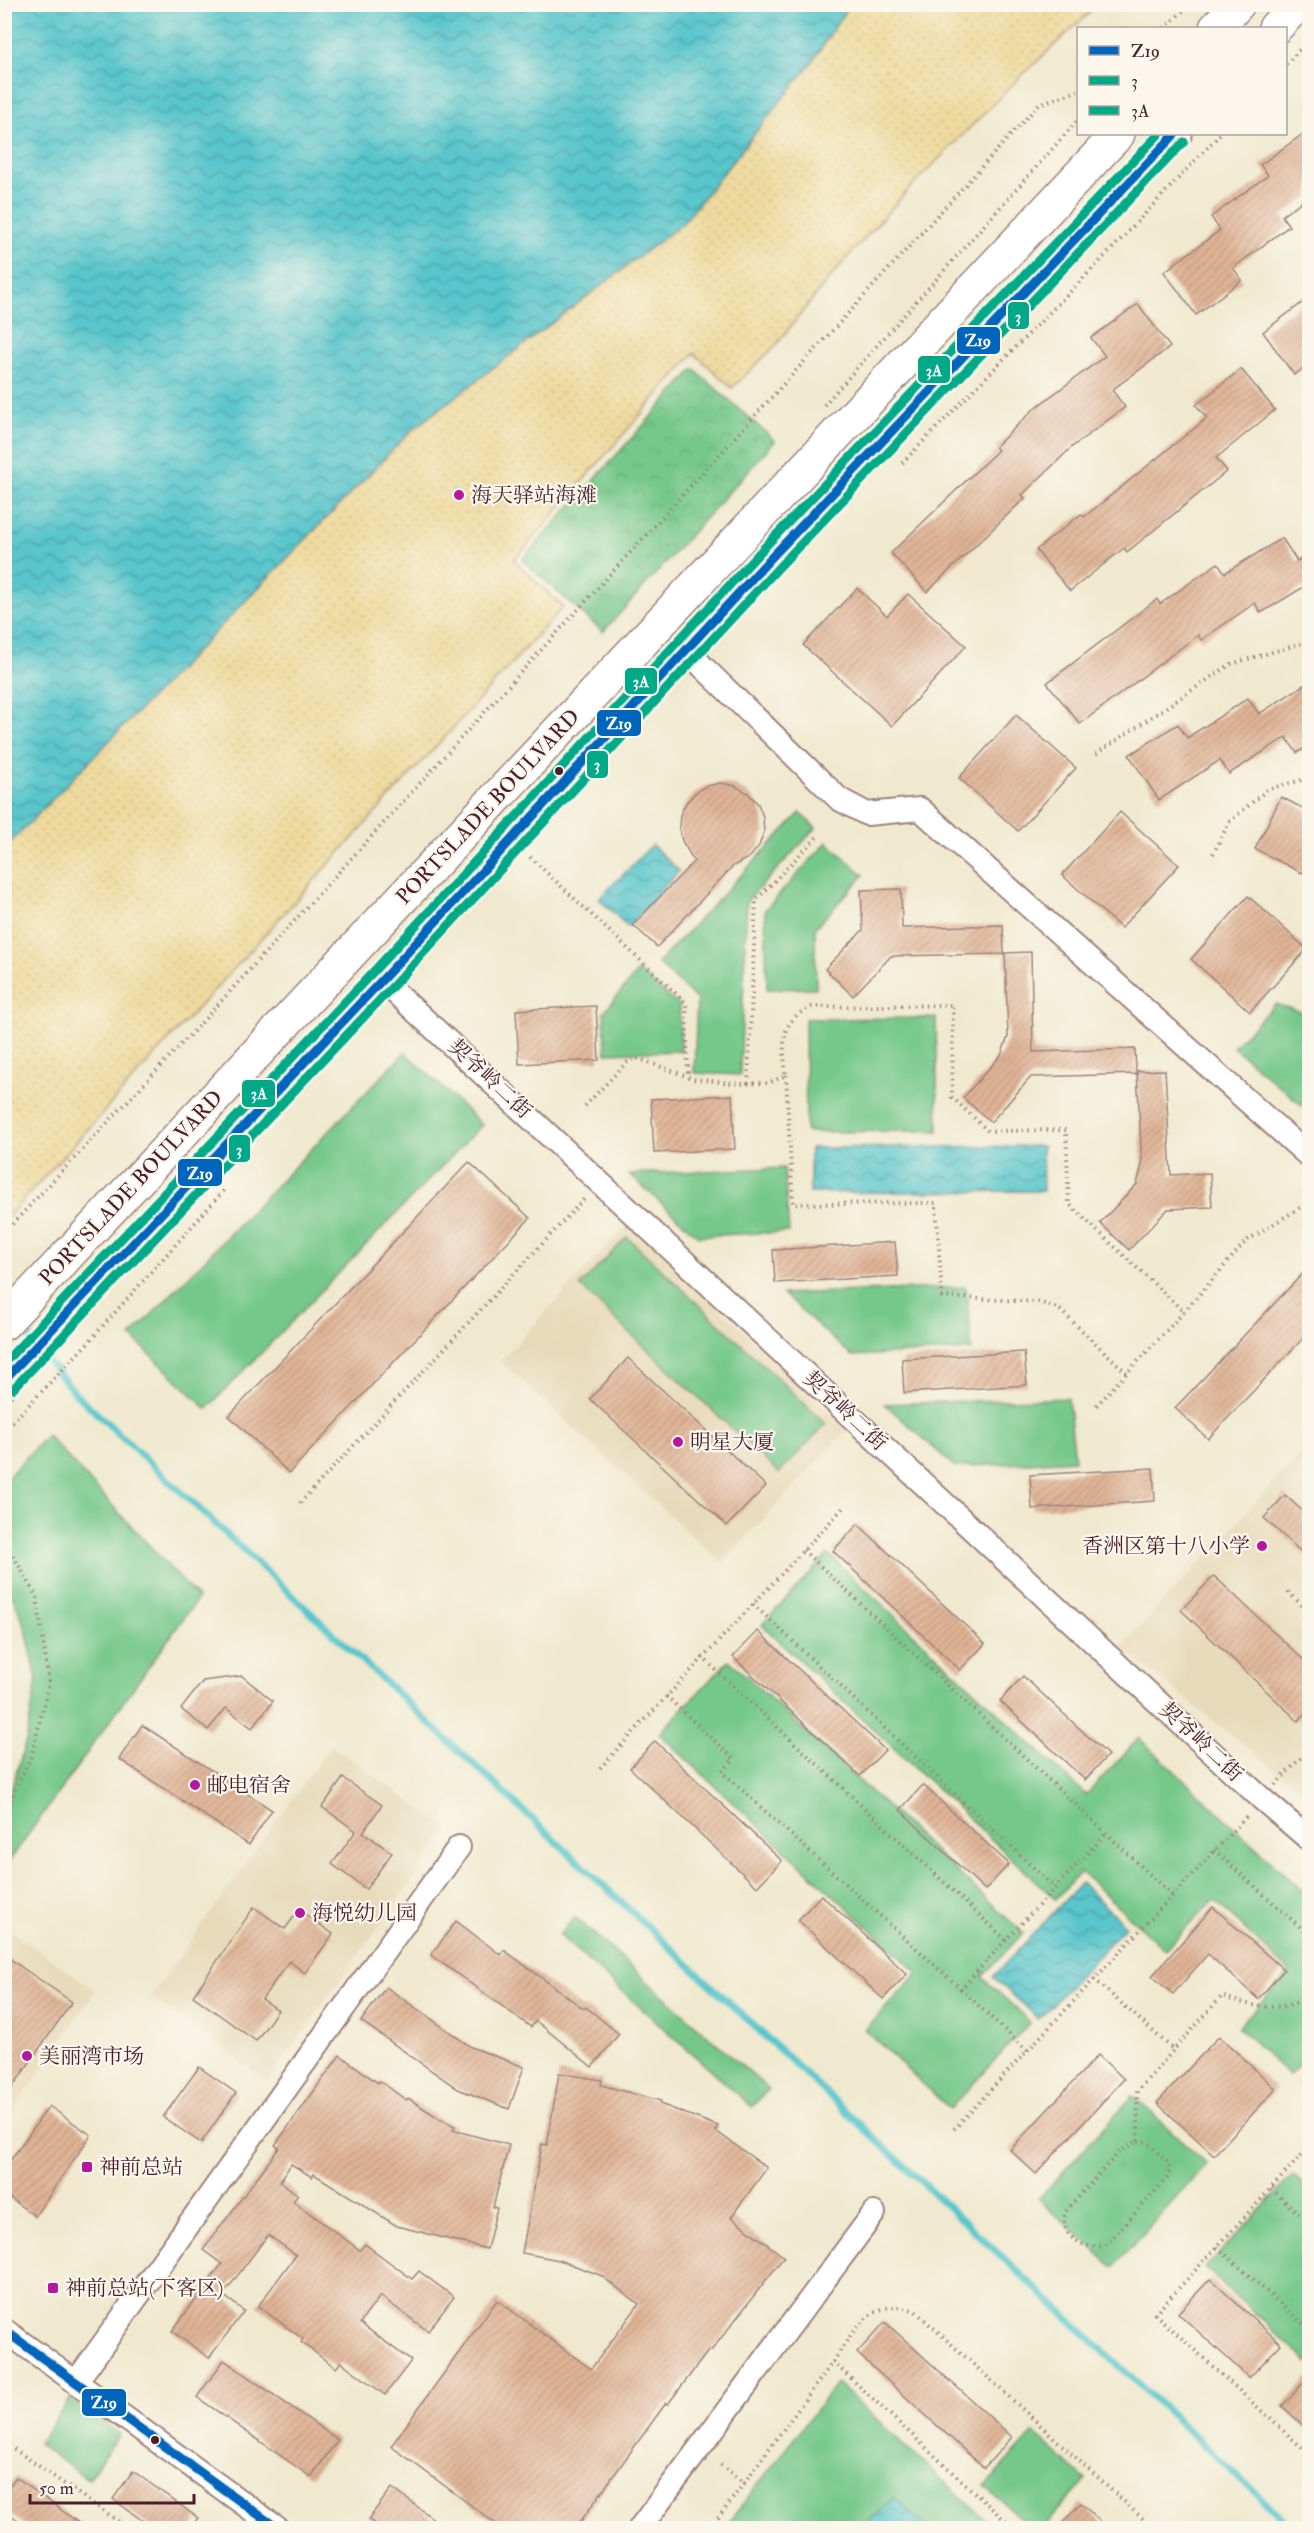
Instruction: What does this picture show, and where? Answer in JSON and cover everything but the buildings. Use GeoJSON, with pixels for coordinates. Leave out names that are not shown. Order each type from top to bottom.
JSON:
{"type":"FeatureCollection","features":[{"type":"Feature","properties":{"kind":"highway"},"geometry":{"type":"LineString","coordinates":[[1217,27],[1238,4]]}},
{"type":"Feature","properties":{"kind":"highway"},"geometry":{"type":"LineString","coordinates":[[1276,27],[1298,4]]}},
{"type":"Feature","properties":{"kind":"highway","name":"PORTSLADE BOULVARD"},"geometry":{"type":"LineString","coordinates":[[4,1323],[22,1285],[1117,135]]}},
{"type":"Feature","properties":{"kind":"highway","name":"PORTSLADE BOULVARD"},"geometry":{"type":"LineString","coordinates":[[10,1375],[382,980],[687,649],[1174,135]]}},
{"type":"Feature","properties":{"kind":"street"},"geometry":{"type":"LineString","coordinates":[[687,649],[702,667],[839,800],[867,814],[920,809],[1310,1157]]}},
{"type":"Feature","properties":{"kind":"street","name":"契爷岭二街"},"geometry":{"type":"LineString","coordinates":[[382,980],[1262,1799],[1310,1840]]}},
{"type":"Feature","properties":{"kind":"street"},"geometry":{"type":"LineString","coordinates":[[76,2382],[459,1847]]}},
{"type":"Feature","properties":{"kind":"street"},"geometry":{"type":"LineString","coordinates":[[640,2529],[874,2213]]}},
{"type":"Feature","properties":{"kind":"street"},"geometry":{"type":"LineString","coordinates":[[4,2330],[278,2529]]}},
{"type":"Feature","properties":{"kind":"path"},"geometry":{"type":"LineString","coordinates":[[1165,27],[1191,4]]}},
{"type":"Feature","properties":{"kind":"path"},"geometry":{"type":"LineString","coordinates":[[1287,63],[1310,39]]}},
{"type":"Feature","properties":{"kind":"path"},"geometry":{"type":"LineString","coordinates":[[4,1233],[211,1012],[1039,104],[1077,91]]}},
{"type":"Feature","properties":{"kind":"path"},"geometry":{"type":"LineString","coordinates":[[1096,754],[1231,664],[1310,641]]}},
{"type":"Feature","properties":{"kind":"path"},"geometry":{"type":"LineString","coordinates":[[1213,854],[1229,822],[1268,789],[1310,778]]}},
{"type":"Feature","properties":{"kind":"path"},"geometry":{"type":"LineString","coordinates":[[748,1084],[756,900],[817,837]]}},
{"type":"Feature","properties":{"kind":"path"},"geometry":{"type":"LineString","coordinates":[[528,856],[686,1003],[688,1076]]}},
{"type":"Feature","properties":{"kind":"path"},"geometry":{"type":"LineString","coordinates":[[1127,1373],[1060,1310],[1040,1302],[942,1297],[936,1203],[794,1204],[783,1041],[786,1030],[801,1011],[812,1007],[953,1005],[952,1097],[988,1131],[1066,1130],[1069,1204],[1184,1312]]}},
{"type":"Feature","properties":{"kind":"path"},"geometry":{"type":"LineString","coordinates":[[585,1106],[626,1063],[637,1058],[694,1079],[748,1084],[769,1083],[786,1075]]}},
{"type":"Feature","properties":{"kind":"path"},"geometry":{"type":"LineString","coordinates":[[300,1503],[600,1182]]}},
{"type":"Feature","properties":{"kind":"path"},"geometry":{"type":"LineString","coordinates":[[1094,1408],[1184,1312],[1246,1241],[1301,1207]]}},
{"type":"Feature","properties":{"kind":"path"},"geometry":{"type":"LineString","coordinates":[[4,1266],[22,1285]]}},
{"type":"Feature","properties":{"kind":"path"},"geometry":{"type":"LineString","coordinates":[[4,1431],[86,1345]]}},
{"type":"Feature","properties":{"kind":"path"},"geometry":{"type":"LineString","coordinates":[[600,1768],[844,1507]]}},
{"type":"Feature","properties":{"kind":"path"},"geometry":{"type":"LineString","coordinates":[[4,1540],[37,1597],[49,1684],[31,1757],[4,1812]]}},
{"type":"Feature","properties":{"kind":"path"},"geometry":{"type":"LineString","coordinates":[[803,1550],[1172,1895]]}},
{"type":"Feature","properties":{"kind":"path"},"geometry":{"type":"LineString","coordinates":[[1288,1592],[1310,1613]]}},
{"type":"Feature","properties":{"kind":"path"},"geometry":{"type":"LineString","coordinates":[[753,1604],[1055,1888]]}},
{"type":"Feature","properties":{"kind":"path"},"geometry":{"type":"LineString","coordinates":[[702,1657],[1006,1940]]}},
{"type":"Feature","properties":{"kind":"path"},"geometry":{"type":"LineString","coordinates":[[666,1696],[734,1759],[722,1772],[1027,2051]]}},
{"type":"Feature","properties":{"kind":"path"},"geometry":{"type":"LineString","coordinates":[[954,2129],[1310,1748]]}},
{"type":"Feature","properties":{"kind":"path"},"geometry":{"type":"LineString","coordinates":[[961,1989],[1106,1834]]}},
{"type":"Feature","properties":{"kind":"path"},"geometry":{"type":"LineString","coordinates":[[1214,1850],[1310,1936]]}},
{"type":"Feature","properties":{"kind":"path"},"geometry":{"type":"LineString","coordinates":[[1094,1979],[1174,2050]]}},
{"type":"Feature","properties":{"kind":"path"},"geometry":{"type":"LineString","coordinates":[[1138,2141],[1137,2091],[1222,1996],[1241,2004],[1270,2007],[1288,2004],[1310,1994]]}},
{"type":"Feature","properties":{"kind":"path"},"geometry":{"type":"LineString","coordinates":[[1138,2141],[1147,2142],[1168,2163],[1170,2169],[1167,2178],[1107,2244],[1100,2247],[1083,2246],[1071,2237],[1065,2228],[1063,2217],[1067,2209],[1120,2151],[1138,2141]]}},
{"type":"Feature","properties":{"kind":"path"},"geometry":{"type":"LineString","coordinates":[[1310,2146],[1155,2314],[1310,2455]]}},
{"type":"Feature","properties":{"kind":"path"},"geometry":{"type":"LineString","coordinates":[[1271,2189],[1310,2224]]}},
{"type":"Feature","properties":{"kind":"path"},"geometry":{"type":"LineString","coordinates":[[1217,2247],[1310,2330]]}},
{"type":"Feature","properties":{"kind":"path"},"geometry":{"type":"LineString","coordinates":[[711,2529],[868,2315],[883,2307],[900,2305],[915,2311],[1153,2529]]}},
{"type":"Feature","properties":{"kind":"path"},"geometry":{"type":"LineString","coordinates":[[833,2362],[1013,2529]]}},
{"type":"Feature","properties":{"kind":"path"},"geometry":{"type":"LineString","coordinates":[[4,2442],[128,2529]]}},
{"type":"Feature","properties":{"kind":"path"},"geometry":{"type":"LineString","coordinates":[[699,2449],[744,2483]]}},
{"type":"Feature","properties":{"kind":"shaded area"},"geometry":{"type":"Polygon","coordinates":[[[630,1222],[847,1430],[722,1563],[500,1361],[630,1222]]]}},
{"type":"Feature","properties":{"kind":"shaded area","name":"香洲区第十八小学"},"geometry":{"type":"Polygon","coordinates":[[[1309,1445],[1309,1797],[1121,1647],[1309,1445]]]}},
{"type":"Feature","properties":{"kind":"shaded area","name":"海悦幼儿园"},"geometry":{"type":"Polygon","coordinates":[[[331,1745],[449,1829],[268,2081],[150,1997],[331,1745]]]}},
{"type":"Feature","properties":{"kind":"shaded area","name":"美丽湾市场"},"geometry":{"type":"Polygon","coordinates":[[[5,1927],[96,1990],[5,2123],[5,1927]]]}},
{"type":"Feature","properties":{"kind":"green space"},"geometry":{"type":"Polygon","coordinates":[[[694,369],[775,441],[603,632],[522,560],[694,369]]]}},
{"type":"Feature","properties":{"kind":"green space"},"geometry":{"type":"Polygon","coordinates":[[[800,813],[816,828],[747,901],[740,1075],[694,1073],[697,1000],[658,963],[800,813]]]}},
{"type":"Feature","properties":{"kind":"green space"},"geometry":{"type":"Polygon","coordinates":[[[827,842],[864,875],[815,928],[816,988],[767,989],[765,910],[827,842]]]}},
{"type":"Feature","properties":{"kind":"green space"},"geometry":{"type":"Polygon","coordinates":[[[638,971],[679,1005],[681,1051],[606,1053],[604,1012],[638,971]]]}},
{"type":"Feature","properties":{"kind":"green space"},"geometry":{"type":"Polygon","coordinates":[[[1275,1004],[1309,1014],[1309,1102],[1304,1107],[1233,1047],[1275,1004]]]}},
{"type":"Feature","properties":{"kind":"green space"},"geometry":{"type":"Polygon","coordinates":[[[936,1018],[938,1131],[806,1132],[805,1019],[936,1018]]]}},
{"type":"Feature","properties":{"kind":"green space"},"geometry":{"type":"Polygon","coordinates":[[[405,1052],[482,1125],[207,1409],[131,1336],[405,1052]]]}},
{"type":"Feature","properties":{"kind":"green space"},"geometry":{"type":"Polygon","coordinates":[[[784,1168],[789,1232],[698,1236],[629,1174],[784,1168]]]}},
{"type":"Feature","properties":{"kind":"green space"},"geometry":{"type":"Polygon","coordinates":[[[627,1237],[826,1424],[779,1473],[580,1286],[627,1237]]]}},
{"type":"Feature","properties":{"kind":"green space"},"geometry":{"type":"Polygon","coordinates":[[[966,1287],[972,1350],[852,1356],[783,1294],[966,1287]]]}},
{"type":"Feature","properties":{"kind":"green space"},"geometry":{"type":"Polygon","coordinates":[[[1068,1398],[1075,1460],[955,1467],[885,1404],[1068,1398]]]}},
{"type":"Feature","properties":{"kind":"green space"},"geometry":{"type":"Polygon","coordinates":[[[47,1435],[198,1598],[5,1867],[5,1809],[26,1741],[37,1680],[26,1629],[5,1577],[5,1480],[47,1435]]]}},
{"type":"Feature","properties":{"kind":"green space"},"geometry":{"type":"Polygon","coordinates":[[[828,1554],[1086,1795],[1139,1738],[1309,1897],[1309,2054],[1289,2075],[1238,2027],[1290,1972],[1214,1900],[1165,1950],[1081,1872],[1055,1899],[762,1625],[828,1554]]]}},
{"type":"Feature","properties":{"kind":"green space"},"geometry":{"type":"Polygon","coordinates":[[[729,1660],[1023,1933],[982,1977],[1030,2022],[950,2109],[865,2030],[918,1973],[659,1734],[729,1660]]]}},
{"type":"Feature","properties":{"kind":"green space"},"geometry":{"type":"Polygon","coordinates":[[[575,1917],[768,2089],[752,2107],[559,1935],[575,1917]]]}},
{"type":"Feature","properties":{"kind":"green space"},"geometry":{"type":"Polygon","coordinates":[[[1133,2096],[1207,2164],[1113,2267],[1038,2199],[1133,2096]]]}},
{"type":"Feature","properties":{"kind":"green space"},"geometry":{"type":"Polygon","coordinates":[[[1293,2175],[1309,2190],[1309,2363],[1205,2268],[1293,2175]]]}},
{"type":"Feature","properties":{"kind":"green space"},"geometry":{"type":"Polygon","coordinates":[[[837,2383],[994,2528],[724,2528],[837,2383]]]}},
{"type":"Feature","properties":{"kind":"green space"},"geometry":{"type":"Polygon","coordinates":[[[70,2399],[120,2434],[88,2479],[38,2444],[70,2399]]]}},
{"type":"Feature","properties":{"kind":"green space"},"geometry":{"type":"Polygon","coordinates":[[[1034,2433],[1086,2480],[1042,2528],[1031,2528],[985,2486],[1034,2433]]]}},
{"type":"Feature","properties":{"kind":"sand","name":"海天驿站海滩"},"geometry":{"type":"Polygon","coordinates":[[[849,5],[1098,5],[1020,77],[908,190],[831,276],[776,345],[732,388],[694,353],[514,560],[563,607],[5,1220],[5,848],[412,430],[683,223],[812,62],[849,5]]]}},
{"type":"Feature","properties":{"kind":"water"},"geometry":{"type":"Polygon","coordinates":[[[5,4],[849,5],[812,62],[683,223],[412,430],[5,848],[5,4]]]}},
{"type":"Feature","properties":{"kind":"water"},"geometry":{"type":"Polygon","coordinates":[[[652,845],[679,871],[628,927],[599,899],[652,845]]]}},
{"type":"Feature","properties":{"kind":"water"},"geometry":{"type":"Polygon","coordinates":[[[1042,1146],[1043,1191],[810,1193],[810,1148],[1042,1146]]]}},
{"type":"Feature","properties":{"kind":"water"},"geometry":{"type":"Polygon","coordinates":[[[1081,1883],[1126,1926],[1039,2019],[993,1977],[1081,1883]]]}},
{"type":"Feature","properties":{"kind":"water"},"geometry":{"type":"Polygon","coordinates":[[[894,2497],[927,2528],[864,2528],[894,2497]]]}},
{"type":"Feature","properties":{"kind":"waterway"},"geometry":{"type":"LineString","coordinates":[[16,1321],[32,1340]]}},
{"type":"Feature","properties":{"kind":"waterway"},"geometry":{"type":"LineString","coordinates":[[42,1354],[75,1393],[1293,2528]]}},
{"type":"Feature","properties":{"kind":"transit line","name":"3A"},"geometry":{"type":"LineString","coordinates":[[4,1363],[373,972],[761,551],[1158,135]]}},
{"type":"Feature","properties":{"kind":"transit line","name":"Z19"},"geometry":{"type":"LineString","coordinates":[[4,1380],[382,980],[770,559],[1174,135]]}},
{"type":"Feature","properties":{"kind":"transit line","name":"3"},"geometry":{"type":"LineString","coordinates":[[13,1389],[391,988],[779,567],[1184,142]]}},
{"type":"Feature","properties":{"kind":"transit line","name":"Z19"},"geometry":{"type":"LineString","coordinates":[[4,2330],[277,2528]]}},
{"type":"Feature","properties":{"kind":"place","name":"海天驿站海滩"},"geometry":{"type":"Point","coordinates":[459,495]}},
{"type":"Feature","properties":{"kind":"place","name":"明星大厦"},"geometry":{"type":"Point","coordinates":[678,1442]}},
{"type":"Feature","properties":{"kind":"place","name":"香洲区第十八小学"},"geometry":{"type":"Point","coordinates":[1262,1546]}},
{"type":"Feature","properties":{"kind":"place","name":"邮电宿舍"},"geometry":{"type":"Point","coordinates":[195,1785]}},
{"type":"Feature","properties":{"kind":"place","name":"海悦幼儿园"},"geometry":{"type":"Point","coordinates":[300,1913]}},
{"type":"Feature","properties":{"kind":"place","name":"美丽湾市场"},"geometry":{"type":"Point","coordinates":[27,2056]}},
{"type":"Feature","properties":{"kind":"place","name":"神前总站"},"geometry":{"type":"Point","coordinates":[87,2167]}},
{"type":"Feature","properties":{"kind":"place","name":"神前总站(下客区)"},"geometry":{"type":"Point","coordinates":[53,2288]}}]}
